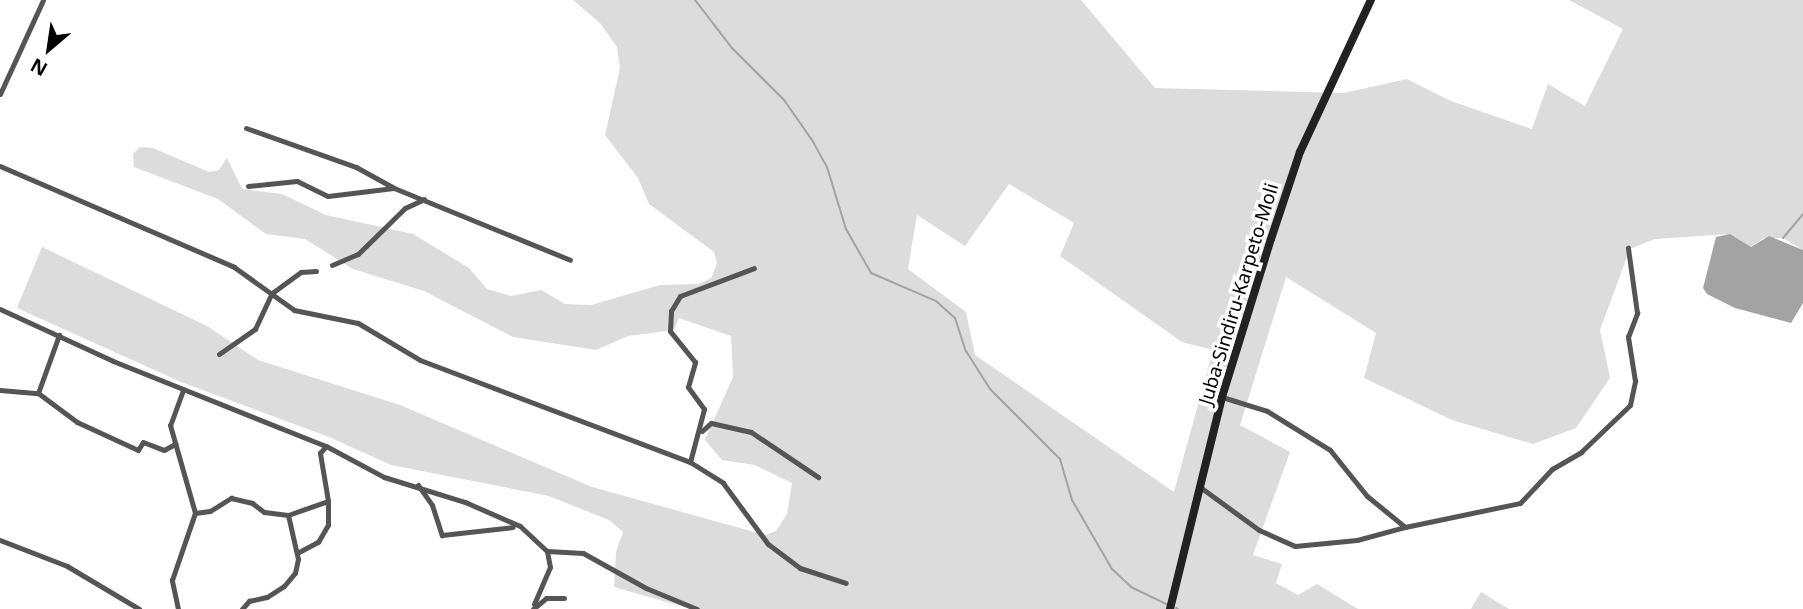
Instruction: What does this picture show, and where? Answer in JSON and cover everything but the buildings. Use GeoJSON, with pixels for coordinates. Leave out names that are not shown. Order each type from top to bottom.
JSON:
{"type":"FeatureCollection","features":[{"type":"Feature","properties":{"kind":"main road","name":"Juba-Sindiru-Karpeto-Moli"},"geometry":{"type":"LineString","coordinates":[[1170,609],[1222,397],[1300,152],[1371,0]]}},
{"type":"Feature","properties":{"kind":"street"},"geometry":{"type":"LineString","coordinates":[[0,94],[43,0]]}},
{"type":"Feature","properties":{"kind":"street"},"geometry":{"type":"LineString","coordinates":[[246,128],[356,167],[394,188],[570,260]]}},
{"type":"Feature","properties":{"kind":"street"},"geometry":{"type":"LineString","coordinates":[[0,166],[234,267],[293,310],[358,323],[420,360],[690,462],[723,483],[768,544],[800,568],[846,583]]}},
{"type":"Feature","properties":{"kind":"street"},"geometry":{"type":"LineString","coordinates":[[248,186],[297,181],[328,195],[394,188]]}},
{"type":"Feature","properties":{"kind":"street"},"geometry":{"type":"LineString","coordinates":[[332,265],[358,254],[405,208],[424,199]]}},
{"type":"Feature","properties":{"kind":"street"},"geometry":{"type":"LineString","coordinates":[[1200,487],[1259,530],[1295,546],[1357,540],[1520,503],[1552,469],[1581,452],[1630,405],[1635,382],[1628,337],[1637,313],[1628,248]]}},
{"type":"Feature","properties":{"kind":"street"},"geometry":{"type":"LineString","coordinates":[[690,462],[702,431],[704,409],[688,387],[695,362],[670,331],[671,311],[680,296],[754,268]]}},
{"type":"Feature","properties":{"kind":"street"},"geometry":{"type":"LineString","coordinates":[[219,354],[255,329],[272,293],[301,272],[316,271]]}},
{"type":"Feature","properties":{"kind":"street"},"geometry":{"type":"LineString","coordinates":[[0,309],[183,390],[326,446],[384,477],[418,485],[535,536],[547,551],[547,578],[534,607]]}},
{"type":"Feature","properties":{"kind":"street"},"geometry":{"type":"LineString","coordinates":[[38,394],[60,335]]}},
{"type":"Feature","properties":{"kind":"street"},"geometry":{"type":"LineString","coordinates":[[0,390],[38,394],[77,422],[138,450],[143,442],[164,450],[175,444]]}},
{"type":"Feature","properties":{"kind":"street"},"geometry":{"type":"LineString","coordinates":[[178,609],[172,580],[195,513],[170,425],[183,390]]}},
{"type":"Feature","properties":{"kind":"street"},"geometry":{"type":"LineString","coordinates":[[1222,397],[1267,411],[1330,450],[1367,496],[1405,527]]}},
{"type":"Feature","properties":{"kind":"street"},"geometry":{"type":"LineString","coordinates":[[702,431],[711,423],[751,432],[818,477]]}},
{"type":"Feature","properties":{"kind":"street"},"geometry":{"type":"LineString","coordinates":[[296,553],[318,542],[328,525],[328,502],[320,453],[326,446]]}},
{"type":"Feature","properties":{"kind":"street"},"geometry":{"type":"LineString","coordinates":[[418,485],[432,505],[442,535],[513,527]]}},
{"type":"Feature","properties":{"kind":"street"},"geometry":{"type":"LineString","coordinates":[[195,513],[211,511],[230,498],[252,503],[264,512],[288,515],[328,502]]}},
{"type":"Feature","properties":{"kind":"street"},"geometry":{"type":"LineString","coordinates":[[242,609],[248,601],[284,586],[295,573],[296,553],[288,515]]}},
{"type":"Feature","properties":{"kind":"street"},"geometry":{"type":"LineString","coordinates":[[0,540],[67,566],[139,609]]}},
{"type":"Feature","properties":{"kind":"street"},"geometry":{"type":"LineString","coordinates":[[547,551],[583,553],[646,588],[697,609]]}},
{"type":"Feature","properties":{"kind":"street"},"geometry":{"type":"LineString","coordinates":[[534,607],[546,598],[564,598]]}},
{"type":"Feature","properties":{"kind":"shaded area"},"geometry":{"type":"Polygon","coordinates":[[[573,0],[1081,0],[1155,88],[1344,93],[1407,79],[1451,101],[1532,129],[1548,84],[1585,106],[1623,29],[1569,0],[1803,0],[1803,250],[1783,238],[1764,238],[1751,247],[1730,234],[1655,239],[1630,249],[1600,330],[1610,378],[1576,428],[1533,444],[1452,420],[1364,378],[1376,333],[1286,277],[1240,425],[1290,452],[1253,555],[1282,564],[1276,583],[1298,595],[1317,584],[1358,609],[691,609],[614,587],[616,552],[623,532],[609,520],[549,496],[391,465],[329,437],[181,382],[17,308],[42,247],[207,326],[258,360],[400,405],[592,487],[765,535],[776,531],[787,514],[792,483],[755,465],[722,460],[705,440],[733,377],[731,336],[679,318],[674,330],[628,336],[596,350],[513,337],[424,291],[353,269],[305,239],[266,234],[218,199],[134,167],[133,154],[140,147],[153,148],[209,172],[219,170],[227,158],[242,189],[282,194],[326,215],[413,234],[469,268],[487,289],[511,296],[541,290],[565,304],[591,305],[660,285],[699,284],[711,278],[717,263],[714,252],[649,204],[638,178],[605,135],[620,68],[617,47],[600,23],[573,0]],[[1009,184],[965,246],[917,215],[908,269],[966,312],[975,355],[1174,492],[1213,350],[1182,342],[1060,256],[1074,223],[1009,184]]]}},
{"type":"Feature","properties":{"kind":"shaded area"},"geometry":{"type":"Polygon","coordinates":[[[1730,234],[1751,247],[1769,236],[1803,250],[1803,303],[1791,323],[1735,308],[1707,294],[1703,288],[1716,237],[1730,234]]]}},
{"type":"Feature","properties":{"kind":"shaded area"},"geometry":{"type":"Polygon","coordinates":[[[1481,592],[1509,609],[1471,609],[1481,592]]]}},
{"type":"Feature","properties":{"kind":"waterway"},"geometry":{"type":"LineString","coordinates":[[695,0],[732,48],[784,100],[812,140],[827,167],[846,229],[871,273],[936,301],[955,318],[966,351],[990,389],[1060,459],[1072,500],[1112,569],[1131,587],[1168,605]]}},
{"type":"Feature","properties":{"kind":"waterway"},"geometry":{"type":"LineString","coordinates":[[1783,238],[1803,214]]}}]}
